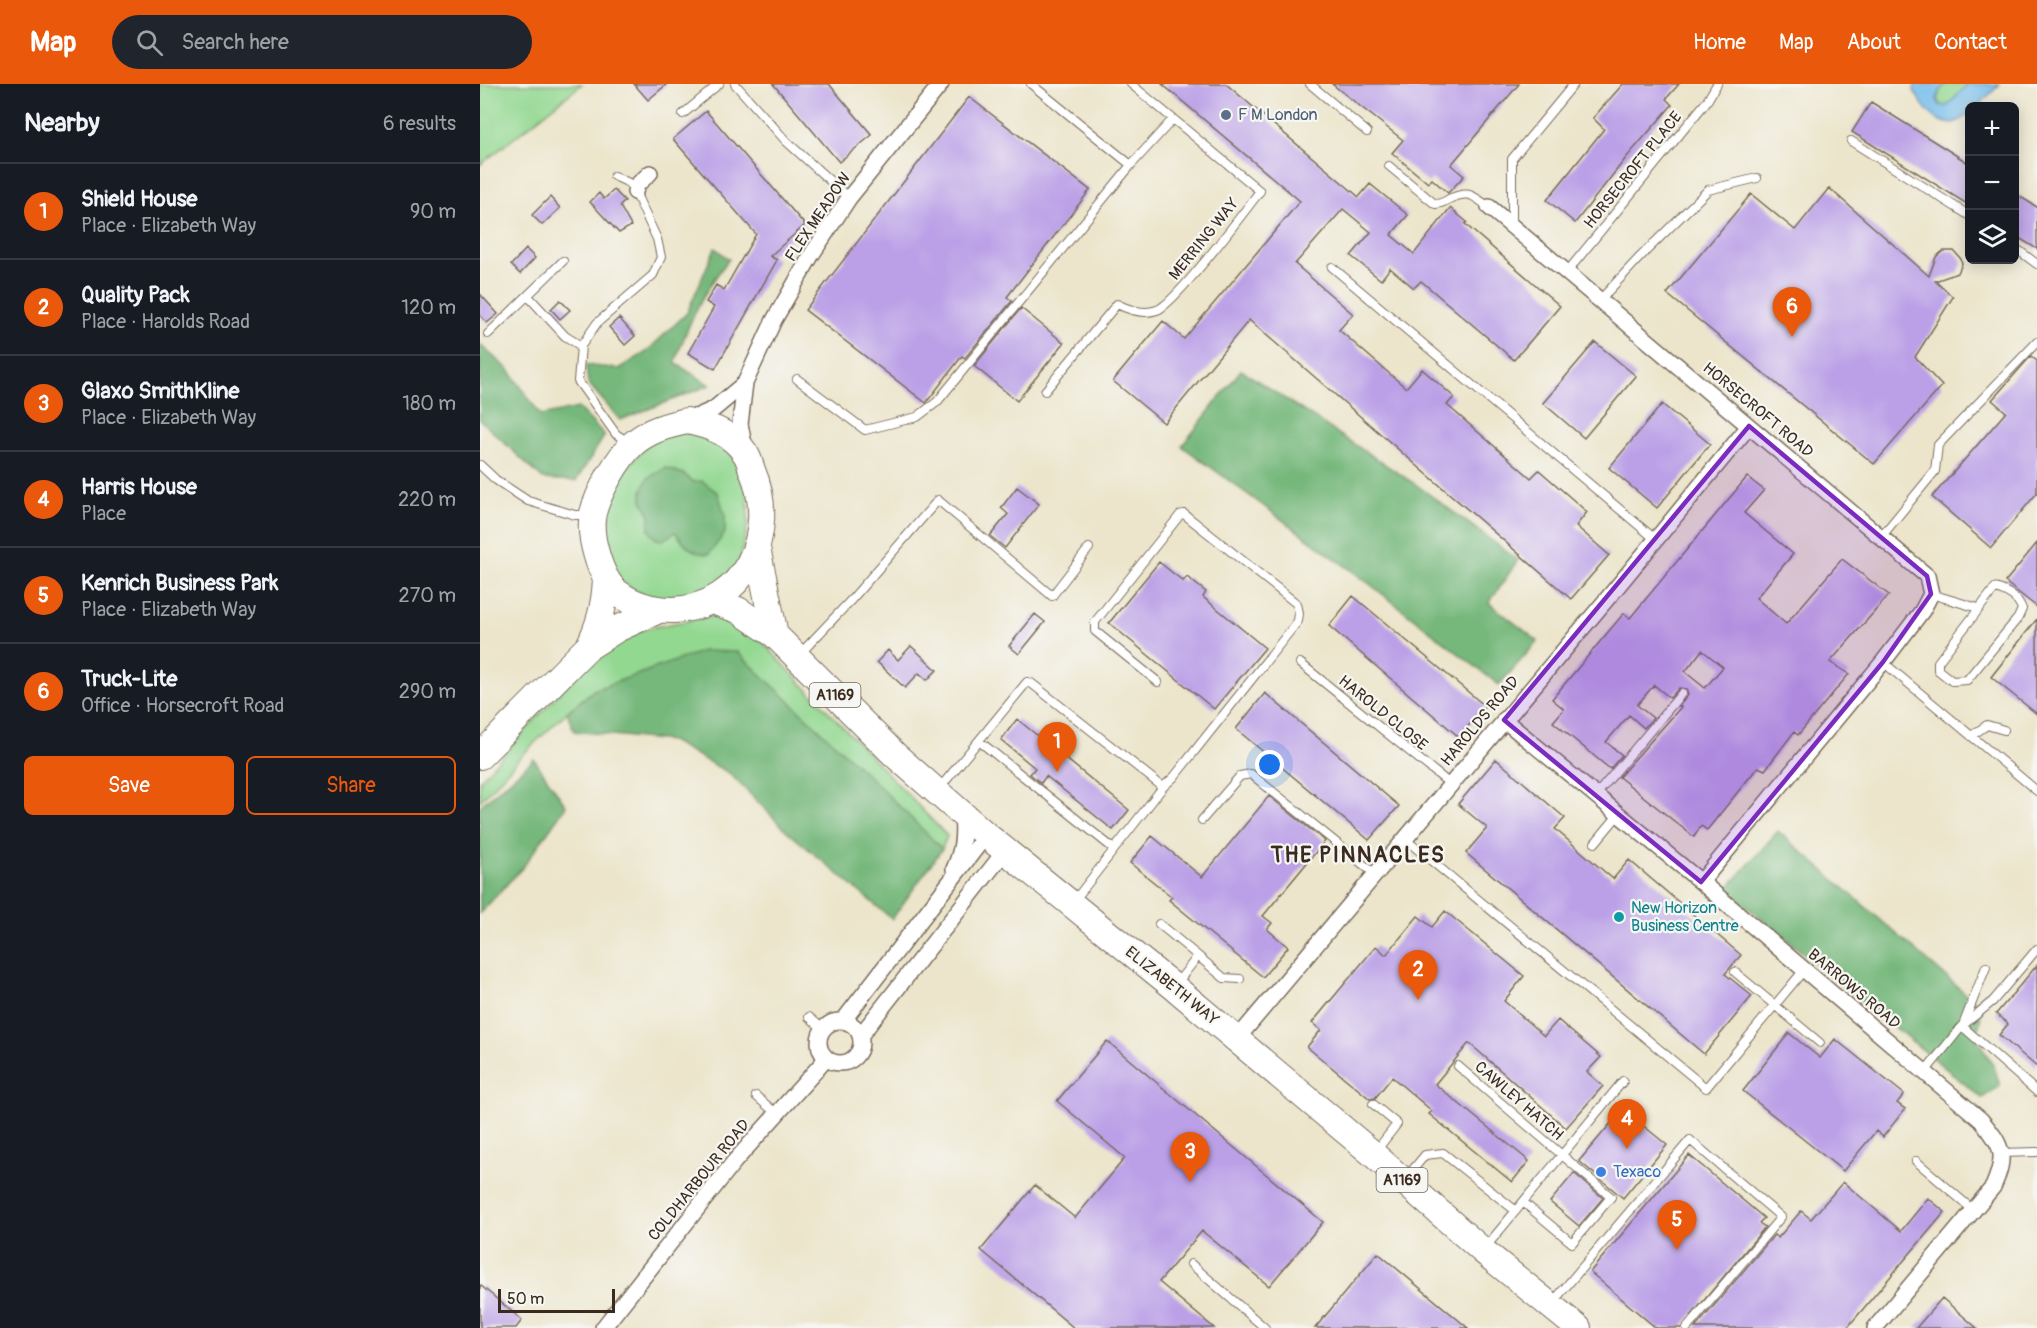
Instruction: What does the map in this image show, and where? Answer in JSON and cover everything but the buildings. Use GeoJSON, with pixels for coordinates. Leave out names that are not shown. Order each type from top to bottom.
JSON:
{"type":"FeatureCollection","features":[{"type":"Feature","properties":{"kind":"main road"},"geometry":{"type":"LineString","coordinates":[[687,421],[704,424],[731,438],[745,453],[758,484],[761,503],[761,527],[757,548],[745,572],[731,587],[712,601],[685,609],[658,610],[637,604],[617,592],[606,581],[598,564],[592,515],[616,464],[632,444],[664,426],[687,421]]}},
{"type":"Feature","properties":{"kind":"main road"},"geometry":{"type":"LineString","coordinates":[[757,548],[775,635]]}},
{"type":"Feature","properties":{"kind":"main road"},"geometry":{"type":"LineString","coordinates":[[587,648],[596,632],[603,610],[606,581]]}},
{"type":"Feature","properties":{"kind":"main road","name":"ELIZABETH WAY"},"geometry":{"type":"LineString","coordinates":[[712,601],[738,610],[775,635],[895,755],[996,843],[1237,1039],[1483,1251],[1578,1328]]}},
{"type":"Feature","properties":{"kind":"main road"},"geometry":{"type":"LineString","coordinates":[[480,756],[587,648],[616,629],[658,610]]}},
{"type":"Feature","properties":{"kind":"street","name":"FLEX MEADOW"},"geometry":{"type":"LineString","coordinates":[[745,453],[741,424],[745,383],[774,320],[812,254],[849,198],[941,84]]}},
{"type":"Feature","properties":{"kind":"street"},"geometry":{"type":"LineString","coordinates":[[635,192],[637,185],[650,173]]}},
{"type":"Feature","properties":{"kind":"street","name":"HORSECROFT ROAD"},"geometry":{"type":"LineString","coordinates":[[1489,207],[1927,576],[1930,594]]}},
{"type":"Feature","properties":{"kind":"street","name":"FLEX MEADOW"},"geometry":{"type":"LineString","coordinates":[[687,421],[714,409],[745,383]]}},
{"type":"Feature","properties":{"kind":"street","name":"HAROLDS ROAD"},"geometry":{"type":"LineString","coordinates":[[1237,1039],[1617,587],[1749,426]]}},
{"type":"Feature","properties":{"kind":"street"},"geometry":{"type":"LineString","coordinates":[[1701,882],[1884,662],[1922,611],[1930,594]]}},
{"type":"Feature","properties":{"kind":"street","name":"BARROWS ROAD"},"geometry":{"type":"LineString","coordinates":[[1504,720],[1701,882],[1981,1120],[1997,1139],[2000,1153]]}},
{"type":"Feature","properties":{"kind":"street"},"geometry":{"type":"LineString","coordinates":[[944,891],[960,856],[964,837],[962,813]]}},
{"type":"Feature","properties":{"kind":"street"},"geometry":{"type":"LineString","coordinates":[[843,1021],[944,891],[996,843]]}},
{"type":"Feature","properties":{"kind":"street"},"geometry":{"type":"LineString","coordinates":[[860,1036],[996,843]]}},
{"type":"Feature","properties":{"kind":"street"},"geometry":{"type":"LineString","coordinates":[[843,1021],[854,1026],[860,1036],[860,1048],[853,1059],[839,1064],[826,1059],[819,1048],[819,1034],[832,1022],[843,1021]]}},
{"type":"Feature","properties":{"kind":"street","name":"COLDHARBOUR ROAD"},"geometry":{"type":"LineString","coordinates":[[603,1328],[734,1162],[826,1059]]}},
{"type":"Feature","properties":{"kind":"street"},"geometry":{"type":"LineString","coordinates":[[1875,1328],[1993,1187],[2002,1166],[2000,1153]]}},
{"type":"Feature","properties":{"kind":"lane"},"geometry":{"type":"LineString","coordinates":[[683,114],[719,84]]}},
{"type":"Feature","properties":{"kind":"lane"},"geometry":{"type":"LineString","coordinates":[[735,84],[786,141],[849,198]]}},
{"type":"Feature","properties":{"kind":"lane"},"geometry":{"type":"LineString","coordinates":[[1031,84],[1131,165]]}},
{"type":"Feature","properties":{"kind":"lane","name":"MERRING WAY"},"geometry":{"type":"LineString","coordinates":[[1045,391],[1117,304],[1130,310],[1146,312],[1159,310],[1168,302],[1190,279],[1260,191],[1131,84]]}},
{"type":"Feature","properties":{"kind":"lane"},"geometry":{"type":"LineString","coordinates":[[1310,84],[1367,132]]}},
{"type":"Feature","properties":{"kind":"lane"},"geometry":{"type":"LineString","coordinates":[[1512,227],[1512,159],[1574,84]]}},
{"type":"Feature","properties":{"kind":"lane","name":"HORSECROFT PLACE"},"geometry":{"type":"LineString","coordinates":[[1567,272],[1707,100],[1717,84]]}},
{"type":"Feature","properties":{"kind":"lane"},"geometry":{"type":"LineString","coordinates":[[797,379],[865,430],[917,417],[937,402],[1131,165],[1173,119]]}},
{"type":"Feature","properties":{"kind":"lane"},"geometry":{"type":"LineString","coordinates":[[1851,141],[1965,213]]}},
{"type":"Feature","properties":{"kind":"lane"},"geometry":{"type":"LineString","coordinates":[[1389,166],[1435,204],[1461,194],[1471,194],[1489,207]]}},
{"type":"Feature","properties":{"kind":"lane"},"geometry":{"type":"LineString","coordinates":[[614,176],[629,183],[635,192],[657,238],[661,257],[652,275],[597,323],[581,346],[579,381],[616,434],[632,444]]}},
{"type":"Feature","properties":{"kind":"lane"},"geometry":{"type":"LineString","coordinates":[[1600,300],[1708,190],[1757,177]]}},
{"type":"Feature","properties":{"kind":"lane"},"geometry":{"type":"LineString","coordinates":[[2019,250],[2037,264]]}},
{"type":"Feature","properties":{"kind":"lane"},"geometry":{"type":"LineString","coordinates":[[488,334],[563,261]]}},
{"type":"Feature","properties":{"kind":"lane"},"geometry":{"type":"LineString","coordinates":[[1332,267],[1655,539]]}},
{"type":"Feature","properties":{"kind":"lane"},"geometry":{"type":"LineString","coordinates":[[528,296],[565,336],[581,346]]}},
{"type":"Feature","properties":{"kind":"lane"},"geometry":{"type":"LineString","coordinates":[[1881,537],[1935,471],[1938,445],[2037,342]]}},
{"type":"Feature","properties":{"kind":"lane"},"geometry":{"type":"LineString","coordinates":[[480,465],[496,480],[528,501],[575,515],[592,515]]}},
{"type":"Feature","properties":{"kind":"lane"},"geometry":{"type":"LineString","coordinates":[[797,657],[852,599],[938,500],[1052,596],[1089,548]]}},
{"type":"Feature","properties":{"kind":"lane"},"geometry":{"type":"LineString","coordinates":[[1071,905],[1163,787],[1174,777],[1298,621],[1298,604],[1184,514],[1180,515],[1095,622],[1095,631],[1158,682]]}},
{"type":"Feature","properties":{"kind":"lane"},"geometry":{"type":"LineString","coordinates":[[1995,588],[2004,590],[2020,602],[2022,609],[2018,618],[1966,680],[1952,681],[1938,670],[1938,662],[1978,608],[1995,588]]}},
{"type":"Feature","properties":{"kind":"lane"},"geometry":{"type":"LineString","coordinates":[[1930,594],[1978,608]]}},
{"type":"Feature","properties":{"kind":"lane"},"geometry":{"type":"LineString","coordinates":[[1884,662],[2037,791]]}},
{"type":"Feature","properties":{"kind":"lane","name":"HAROLD CLOSE"},"geometry":{"type":"LineString","coordinates":[[1300,663],[1450,784]]}},
{"type":"Feature","properties":{"kind":"lane"},"geometry":{"type":"LineString","coordinates":[[937,791],[1027,682],[1031,682],[1163,787]]}},
{"type":"Feature","properties":{"kind":"lane"},"geometry":{"type":"LineString","coordinates":[[1596,795],[1682,693]]}},
{"type":"Feature","properties":{"kind":"lane"},"geometry":{"type":"LineString","coordinates":[[1971,736],[1987,725],[2004,729]]}},
{"type":"Feature","properties":{"kind":"lane"},"geometry":{"type":"LineString","coordinates":[[979,741],[1114,849]]}},
{"type":"Feature","properties":{"kind":"lane"},"geometry":{"type":"LineString","coordinates":[[1202,820],[1240,776],[1251,774],[1375,874]]}},
{"type":"Feature","properties":{"kind":"lane"},"geometry":{"type":"LineString","coordinates":[[1595,843],[1619,814]]}},
{"type":"Feature","properties":{"kind":"lane"},"geometry":{"type":"LineString","coordinates":[[1405,838],[1706,1088],[1804,969]]}},
{"type":"Feature","properties":{"kind":"lane"},"geometry":{"type":"LineString","coordinates":[[1159,924],[1224,978],[1240,979]]}},
{"type":"Feature","properties":{"kind":"lane"},"geometry":{"type":"LineString","coordinates":[[1924,1072],[1962,1026],[1994,1001],[2037,949]]}},
{"type":"Feature","properties":{"kind":"lane"},"geometry":{"type":"LineString","coordinates":[[1174,987],[1198,956]]}},
{"type":"Feature","properties":{"kind":"lane"},"geometry":{"type":"LineString","coordinates":[[1962,1026],[1986,967]]}},
{"type":"Feature","properties":{"kind":"lane"},"geometry":{"type":"LineString","coordinates":[[1735,972],[1820,1043]]}},
{"type":"Feature","properties":{"kind":"lane"},"geometry":{"type":"LineString","coordinates":[[809,1017],[823,1029]]}},
{"type":"Feature","properties":{"kind":"lane"},"geometry":{"type":"LineString","coordinates":[[1962,1026],[2037,1092]]}},
{"type":"Feature","properties":{"kind":"lane","name":"CAWLEY HATCH"},"geometry":{"type":"LineString","coordinates":[[1458,1066],[1562,1156]]}},
{"type":"Feature","properties":{"kind":"lane","name":"CAWLEY HATCH"},"geometry":{"type":"LineString","coordinates":[[1483,1251],[1623,1081]]}},
{"type":"Feature","properties":{"kind":"lane"},"geometry":{"type":"LineString","coordinates":[[756,1096],[777,1113]]}},
{"type":"Feature","properties":{"kind":"lane"},"geometry":{"type":"LineString","coordinates":[[1372,1104],[1397,1124],[1373,1154]]}},
{"type":"Feature","properties":{"kind":"lane"},"geometry":{"type":"LineString","coordinates":[[1550,1305],[1690,1140],[1781,1217],[1687,1328]]}},
{"type":"Feature","properties":{"kind":"lane"},"geometry":{"type":"LineString","coordinates":[[2000,1153],[2037,1152]]}},
{"type":"Feature","properties":{"kind":"lane"},"geometry":{"type":"LineString","coordinates":[[1403,1181],[1425,1155],[1443,1153],[1516,1211]]}},
{"type":"Feature","properties":{"kind":"lane"},"geometry":{"type":"LineString","coordinates":[[1523,1202],[1572,1243],[1611,1197],[1562,1156]]}},
{"type":"Feature","properties":{"kind":"lane"},"geometry":{"type":"LineString","coordinates":[[1916,1161],[1973,1210]]}},
{"type":"Feature","properties":{"kind":"lane"},"geometry":{"type":"LineString","coordinates":[[1191,1264],[1265,1328]]}},
{"type":"Feature","properties":{"kind":"highlighted area"},"geometry":{"type":"Polygon","coordinates":[[[1749,426],[1927,576],[1931,594],[1883,662],[1701,882],[1504,720],[1749,426]]]}},
{"type":"Feature","properties":{"kind":"green space"},"geometry":{"type":"Polygon","coordinates":[[[480,84],[582,84],[480,165],[480,84]]]}},
{"type":"Feature","properties":{"kind":"green space"},"geometry":{"type":"Polygon","coordinates":[[[1947,84],[1968,84],[1947,106],[1939,105],[1937,100],[1940,90],[1947,84]]]}},
{"type":"Feature","properties":{"kind":"green space"},"geometry":{"type":"Polygon","coordinates":[[[715,248],[729,259],[697,308],[675,363],[710,385],[620,420],[588,383],[586,365],[619,369],[645,353],[687,313],[715,248]]]}},
{"type":"Feature","properties":{"kind":"green space"},"geometry":{"type":"Polygon","coordinates":[[[480,345],[509,370],[541,416],[578,408],[605,435],[576,481],[543,479],[480,420],[480,345]]]}},
{"type":"Feature","properties":{"kind":"green space"},"geometry":{"type":"Polygon","coordinates":[[[1241,370],[1418,486],[1518,560],[1489,603],[1538,641],[1499,685],[1371,585],[1182,446],[1241,370]]]}},
{"type":"Feature","properties":{"kind":"green space"},"geometry":{"type":"Polygon","coordinates":[[[690,432],[724,447],[737,461],[748,495],[748,524],[740,559],[735,568],[706,593],[653,600],[621,582],[602,553],[605,507],[614,482],[654,437],[690,432]]]}},
{"type":"Feature","properties":{"kind":"green space"},"geometry":{"type":"Polygon","coordinates":[[[666,468],[684,474],[693,482],[702,481],[718,493],[725,515],[725,533],[709,554],[693,550],[675,532],[663,540],[656,539],[649,530],[650,515],[642,500],[642,490],[648,478],[666,468]]]}},
{"type":"Feature","properties":{"kind":"green space"},"geometry":{"type":"Polygon","coordinates":[[[730,615],[748,627],[947,836],[942,849],[737,652],[594,690],[521,756],[480,801],[480,780],[585,665],[612,639],[644,629],[730,615]]]}},
{"type":"Feature","properties":{"kind":"green space"},"geometry":{"type":"Polygon","coordinates":[[[703,651],[737,652],[875,782],[942,849],[892,919],[788,832],[729,773],[671,741],[574,731],[567,712],[594,690],[703,651]]]}},
{"type":"Feature","properties":{"kind":"green space"},"geometry":{"type":"Polygon","coordinates":[[[534,759],[566,806],[523,867],[480,913],[480,806],[534,759]]]}},
{"type":"Feature","properties":{"kind":"green space"},"geometry":{"type":"Polygon","coordinates":[[[1778,831],[1982,1008],[1977,1039],[1994,1066],[2000,1086],[1982,1098],[1726,890],[1778,831]]]}},
{"type":"Feature","properties":{"kind":"water"},"geometry":{"type":"Polygon","coordinates":[[[1915,84],[1947,84],[1940,90],[1937,100],[1940,105],[1947,106],[1968,84],[2000,84],[1982,102],[1965,102],[1965,117],[1952,123],[1937,119],[1931,114],[1914,91],[1915,84]]]}},
{"type":"Feature","properties":{"kind":"place","name":"F M London"},"geometry":{"type":"Point","coordinates":[1226,115]}},
{"type":"Feature","properties":{"kind":"place","name":"Truck-Lite"},"geometry":{"type":"Point","coordinates":[1792,337]}},
{"type":"Feature","properties":{"kind":"place","name":"Shield House"},"geometry":{"type":"Point","coordinates":[1057,772]}},
{"type":"Feature","properties":{"kind":"place","name":"New Horizon Business Centre"},"geometry":{"type":"Point","coordinates":[1619,917]}},
{"type":"Feature","properties":{"kind":"place","name":"Quality Pack"},"geometry":{"type":"Point","coordinates":[1418,1000]}},
{"type":"Feature","properties":{"kind":"place","name":"Harris House"},"geometry":{"type":"Point","coordinates":[1627,1149]}},
{"type":"Feature","properties":{"kind":"place","name":"Texaco"},"geometry":{"type":"Point","coordinates":[1601,1172]}},
{"type":"Feature","properties":{"kind":"place","name":"Glaxo SmithKline"},"geometry":{"type":"Point","coordinates":[1190,1182]}},
{"type":"Feature","properties":{"kind":"place","name":"Kenrich Business Park"},"geometry":{"type":"Point","coordinates":[1677,1250]}},
{"type":"Feature","properties":{"kind":"district","name":"THE PINNACLES"},"geometry":{"type":"Point","coordinates":[1358,855]}}]}
